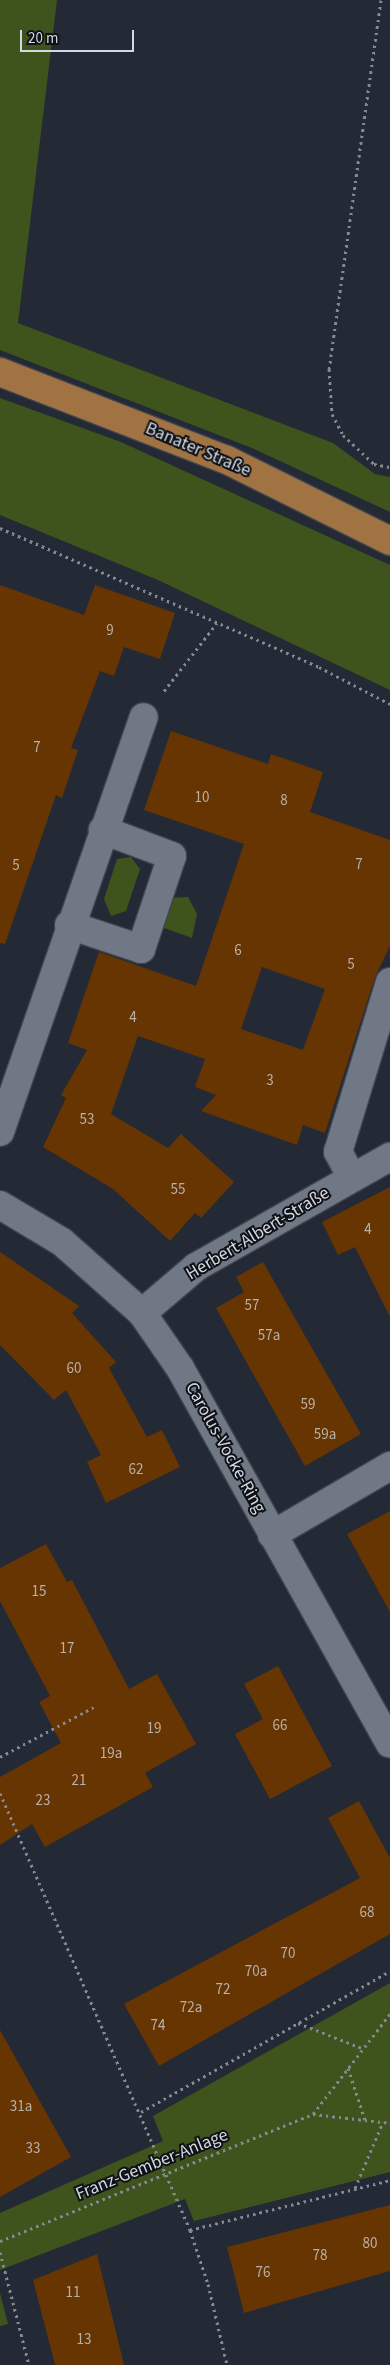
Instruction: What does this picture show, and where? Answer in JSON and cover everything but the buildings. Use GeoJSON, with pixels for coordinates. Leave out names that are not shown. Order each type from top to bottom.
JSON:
{"type":"FeatureCollection","features":[{"type":"Feature","properties":{"kind":"main road","name":"Banater Straße"},"geometry":{"type":"LineString","coordinates":[[0,372],[226,460],[390,541]]}},
{"type":"Feature","properties":{"kind":"street"},"geometry":{"type":"LineString","coordinates":[[0,1132],[69,925],[144,717]]}},
{"type":"Feature","properties":{"kind":"street"},"geometry":{"type":"LineString","coordinates":[[69,925],[140,949],[172,856],[103,830]]}},
{"type":"Feature","properties":{"kind":"street"},"geometry":{"type":"LineString","coordinates":[[352,1178],[338,1152],[390,982]]}},
{"type":"Feature","properties":{"kind":"street","name":"Herbert-Albert-Straße"},"geometry":{"type":"LineString","coordinates":[[142,1313],[196,1267],[390,1157]]}},
{"type":"Feature","properties":{"kind":"street","name":"Carolus-Vocke-Ring"},"geometry":{"type":"LineString","coordinates":[[0,1205],[62,1242],[142,1313],[180,1368],[390,1743]]}},
{"type":"Feature","properties":{"kind":"street"},"geometry":{"type":"LineString","coordinates":[[272,1535],[390,1466]]}},
{"type":"Feature","properties":{"kind":"path"},"geometry":{"type":"LineString","coordinates":[[381,0],[329,369],[332,414],[342,435],[374,464],[390,467]]}},
{"type":"Feature","properties":{"kind":"path"},"geometry":{"type":"LineString","coordinates":[[0,528],[217,623],[390,704]]}},
{"type":"Feature","properties":{"kind":"path"},"geometry":{"type":"LineString","coordinates":[[144,717],[217,623]]}},
{"type":"Feature","properties":{"kind":"path"},"geometry":{"type":"LineString","coordinates":[[0,1757],[94,1707]]}},
{"type":"Feature","properties":{"kind":"path"},"geometry":{"type":"LineString","coordinates":[[0,1793],[141,2112],[190,2230],[208,2284],[227,2365]]}},
{"type":"Feature","properties":{"kind":"path"},"geometry":{"type":"LineString","coordinates":[[141,2112],[390,1972]]}},
{"type":"Feature","properties":{"kind":"path"},"geometry":{"type":"LineString","coordinates":[[313,2114],[390,2014]]}},
{"type":"Feature","properties":{"kind":"path"},"geometry":{"type":"LineString","coordinates":[[298,2023],[362,2048]]}},
{"type":"Feature","properties":{"kind":"path"},"geometry":{"type":"LineString","coordinates":[[348,2068],[364,2120]]}},
{"type":"Feature","properties":{"kind":"path"},"geometry":{"type":"LineString","coordinates":[[313,2114],[390,2123]]}},
{"type":"Feature","properties":{"kind":"path","name":"Franz-Gember-Anlage"},"geometry":{"type":"LineString","coordinates":[[0,2241],[313,2114]]}},
{"type":"Feature","properties":{"kind":"path"},"geometry":{"type":"LineString","coordinates":[[354,2189],[383,2122]]}},
{"type":"Feature","properties":{"kind":"path"},"geometry":{"type":"LineString","coordinates":[[190,2230],[390,2180]]}},
{"type":"Feature","properties":{"kind":"path"},"geometry":{"type":"LineString","coordinates":[[0,2252],[29,2365]]}},
{"type":"Feature","properties":{"kind":"green space"},"geometry":{"type":"Polygon","coordinates":[[[0,0],[57,0],[18,323],[333,443],[375,474],[390,477],[390,512],[252,448],[0,350],[0,0]]]}},
{"type":"Feature","properties":{"kind":"green space"},"geometry":{"type":"Polygon","coordinates":[[[0,398],[121,442],[390,565],[390,690],[158,580],[0,515],[0,398]]]}},
{"type":"Feature","properties":{"kind":"green space"},"geometry":{"type":"Polygon","coordinates":[[[131,857],[140,869],[126,911],[111,916],[104,899],[117,859],[131,857]]]}},
{"type":"Feature","properties":{"kind":"green space"},"geometry":{"type":"Polygon","coordinates":[[[188,897],[197,914],[192,938],[153,924],[167,898],[188,897]]]}},
{"type":"Feature","properties":{"kind":"green space"},"geometry":{"type":"Polygon","coordinates":[[[390,1983],[390,2172],[194,2221],[185,2199],[0,2270],[0,2213],[163,2141],[153,2116],[390,1983]]]}},
{"type":"Feature","properties":{"kind":"green space"},"geometry":{"type":"Polygon","coordinates":[[[0,2293],[8,2324],[0,2326],[0,2293]]]}}]}
